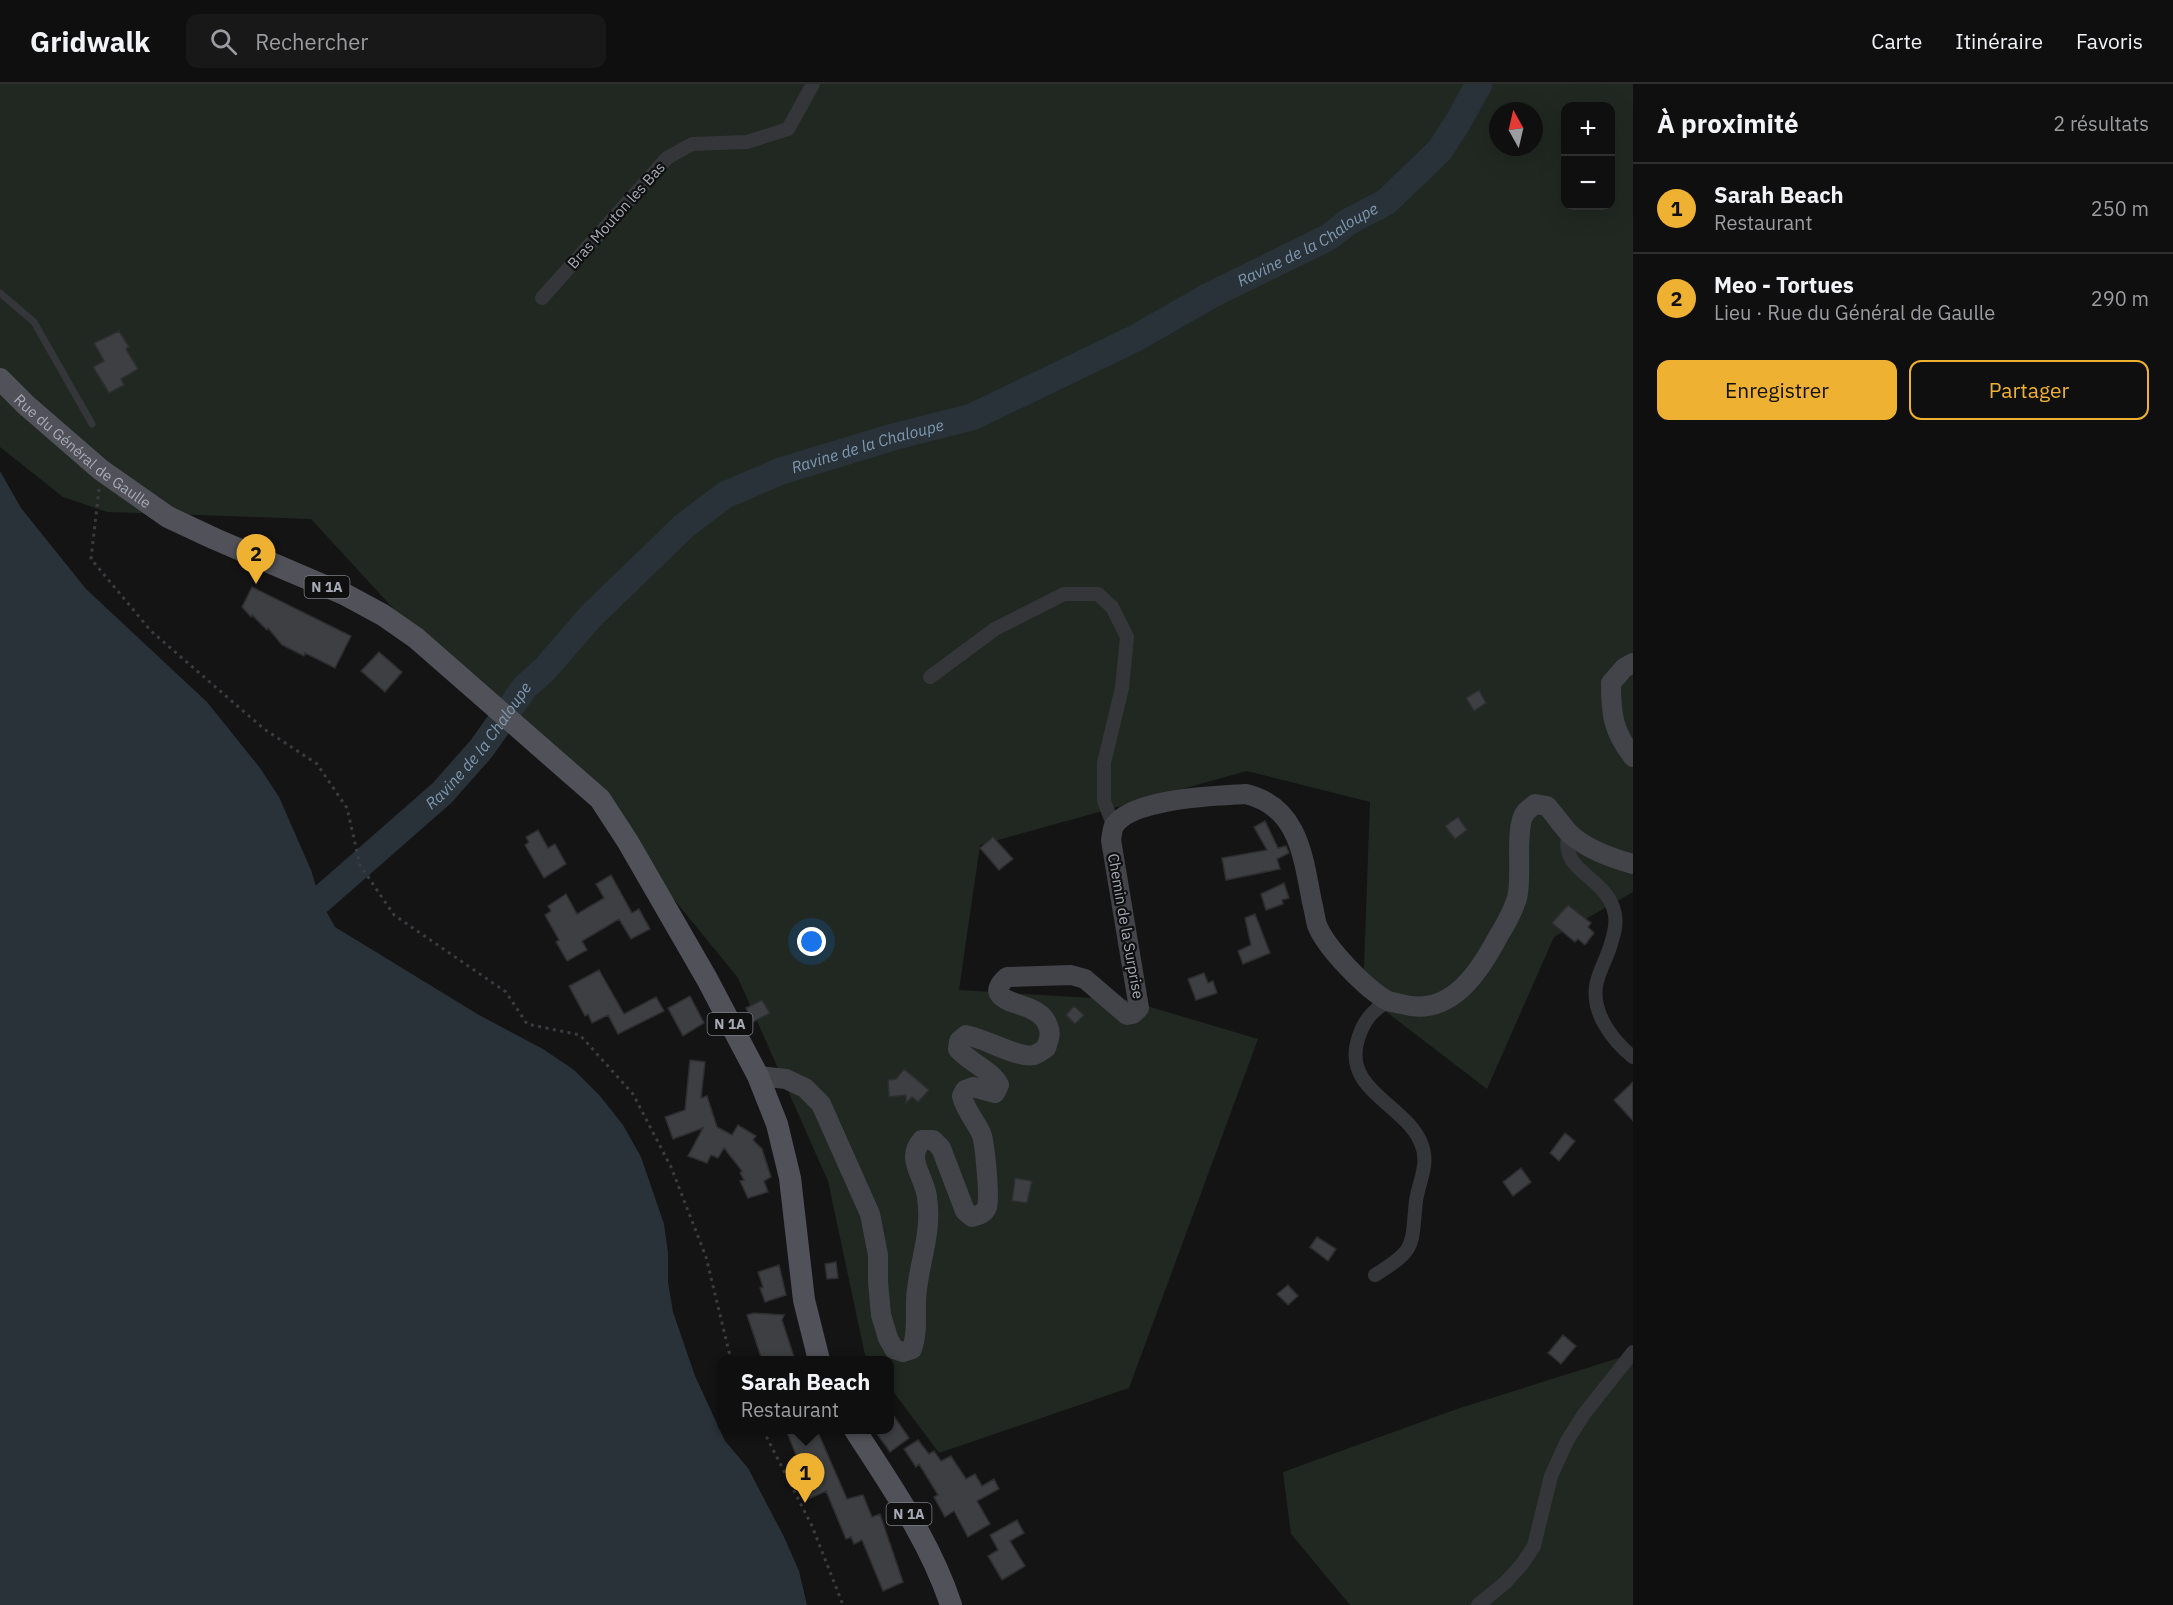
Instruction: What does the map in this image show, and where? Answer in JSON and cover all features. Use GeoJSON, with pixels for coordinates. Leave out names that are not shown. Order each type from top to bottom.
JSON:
{"type":"FeatureCollection","features":[{"type":"Feature","properties":{"kind":"main road","name":"Rue du Général de Gaulle"},"geometry":{"type":"LineString","coordinates":[[0,379],[26,405],[101,470],[168,517],[346,595],[382,615],[416,638],[600,800],[634,851],[758,1076]]}},
{"type":"Feature","properties":{"kind":"main road"},"geometry":{"type":"LineString","coordinates":[[1633,663],[1624,668],[1611,683],[1611,711],[1619,739],[1633,757]]}},
{"type":"Feature","properties":{"kind":"main road"},"geometry":{"type":"LineString","coordinates":[[1114,827],[1128,814],[1158,803],[1246,794],[1259,797],[1271,804],[1285,816],[1297,836],[1317,925],[1331,948],[1357,976],[1388,1001],[1413,1008],[1438,1004],[1460,992],[1486,960],[1517,898],[1521,871],[1520,826],[1525,813],[1535,804],[1547,806],[1569,832],[1587,846],[1612,858],[1633,864]]}},
{"type":"Feature","properties":{"kind":"main road","name":"Chemin de la Surprise"},"geometry":{"type":"LineString","coordinates":[[758,1076],[786,1079],[805,1088],[821,1104],[870,1214],[878,1255],[881,1315],[888,1338],[894,1349],[903,1352],[912,1349],[916,1338],[916,1289],[927,1241],[929,1215],[927,1194],[914,1158],[916,1148],[922,1140],[933,1140],[941,1148],[964,1211],[972,1217],[982,1215],[988,1206],[985,1149],[982,1135],[964,1104],[962,1096],[965,1090],[973,1087],[995,1093],[999,1085],[958,1050],[959,1041],[966,1035],[976,1036],[1028,1055],[1035,1055],[1046,1047],[1050,1031],[1045,1018],[1031,1009],[1002,998],[998,991],[1000,983],[1007,977],[1071,975],[1085,979],[1127,1015],[1133,1014],[1139,1008],[1111,840],[1114,827]]}},
{"type":"Feature","properties":{"kind":"main road","name":"N 1A"},"geometry":{"type":"LineString","coordinates":[[758,1076],[777,1124],[790,1178],[804,1300],[818,1356]]}},
{"type":"Feature","properties":{"kind":"main road","name":"N 1A"},"geometry":{"type":"LineString","coordinates":[[858,1434],[924,1540],[937,1564],[951,1605]]}},
{"type":"Feature","properties":{"kind":"street","name":"Bras Mouton les Bas"},"geometry":{"type":"LineString","coordinates":[[542,298],[667,158],[692,144],[747,142],[788,129],[813,84]]}},
{"type":"Feature","properties":{"kind":"street"},"geometry":{"type":"LineString","coordinates":[[930,677],[995,629],[1064,594],[1098,594],[1112,608],[1127,637],[1122,688],[1104,763],[1104,801],[1114,827]]}},
{"type":"Feature","properties":{"kind":"street"},"geometry":{"type":"LineString","coordinates":[[1569,832],[1566,842],[1567,854],[1577,867],[1610,898],[1615,915],[1616,926],[1596,986],[1596,1002],[1604,1023],[1616,1044],[1633,1057]]}},
{"type":"Feature","properties":{"kind":"street"},"geometry":{"type":"LineString","coordinates":[[1375,1275],[1400,1259],[1413,1241],[1416,1199],[1425,1160],[1422,1144],[1413,1128],[1403,1116],[1384,1103],[1360,1076],[1354,1052],[1371,1011],[1388,1001]]}},
{"type":"Feature","properties":{"kind":"street"},"geometry":{"type":"LineString","coordinates":[[1478,1605],[1506,1582],[1522,1564],[1533,1546],[1551,1476],[1567,1441],[1584,1414],[1633,1352]]}},
{"type":"Feature","properties":{"kind":"lane"},"geometry":{"type":"LineString","coordinates":[[0,293],[34,322],[92,424]]}},
{"type":"Feature","properties":{"kind":"path"},"geometry":{"type":"LineString","coordinates":[[101,470],[91,559],[151,631],[264,729],[317,764],[347,808],[360,865],[394,915],[506,992],[527,1024],[579,1035],[633,1094],[671,1167],[706,1257],[730,1356]]}},
{"type":"Feature","properties":{"kind":"path"},"geometry":{"type":"LineString","coordinates":[[765,1434],[812,1526],[843,1605]]}},
{"type":"Feature","properties":{"kind":"shaded area"},"geometry":{"type":"Polygon","coordinates":[[[0,84],[1633,84],[1633,892],[1554,937],[1487,1089],[1363,994],[1370,802],[1247,771],[980,845],[959,990],[1127,1000],[1258,1039],[1129,1388],[939,1453],[894,1393],[894,1356],[865,1355],[828,1181],[738,978],[593,800],[403,619],[311,519],[107,512],[63,497],[0,447],[0,84]]]}},
{"type":"Feature","properties":{"kind":"shaded area"},"geometry":{"type":"Polygon","coordinates":[[[0,471],[21,508],[86,589],[207,702],[260,768],[279,797],[311,870],[320,900],[335,927],[479,1015],[543,1049],[574,1070],[600,1096],[623,1125],[641,1157],[664,1224],[668,1253],[668,1282],[673,1312],[695,1376],[717,1424],[717,1434],[722,1434],[748,1468],[799,1571],[807,1605],[0,1605],[0,471]]]}},
{"type":"Feature","properties":{"kind":"shaded area"},"geometry":{"type":"Polygon","coordinates":[[[1625,1356],[1633,1360],[1633,1605],[1350,1605],[1291,1534],[1283,1472],[1457,1409],[1625,1356]]]}},
{"type":"Feature","properties":{"kind":"building"},"geometry":{"type":"Polygon","coordinates":[[[119,331],[138,369],[121,379],[124,385],[109,393],[93,367],[104,361],[94,343],[119,331]]]}},
{"type":"Feature","properties":{"kind":"building"},"geometry":{"type":"Polygon","coordinates":[[[252,587],[351,636],[335,668],[305,653],[304,656],[282,645],[268,628],[267,630],[252,615],[251,617],[242,607],[252,587]]]}},
{"type":"Feature","properties":{"kind":"building"},"geometry":{"type":"Polygon","coordinates":[[[379,652],[402,672],[385,692],[361,671],[379,652]]]}},
{"type":"Feature","properties":{"kind":"building"},"geometry":{"type":"Polygon","coordinates":[[[1479,690],[1486,703],[1474,711],[1466,698],[1479,690]]]}},
{"type":"Feature","properties":{"kind":"building"},"geometry":{"type":"Polygon","coordinates":[[[1458,817],[1467,830],[1455,839],[1445,826],[1458,817]]]}},
{"type":"Feature","properties":{"kind":"building"},"geometry":{"type":"Polygon","coordinates":[[[1265,821],[1278,848],[1286,846],[1289,853],[1277,859],[1280,869],[1226,880],[1222,858],[1267,850],[1254,827],[1265,821]]]}},
{"type":"Feature","properties":{"kind":"building"},"geometry":{"type":"Polygon","coordinates":[[[538,830],[548,848],[555,844],[566,864],[544,878],[525,845],[529,842],[526,837],[538,830]]]}},
{"type":"Feature","properties":{"kind":"building"},"geometry":{"type":"Polygon","coordinates":[[[993,837],[1013,859],[999,870],[980,848],[993,837]]]}},
{"type":"Feature","properties":{"kind":"building"},"geometry":{"type":"Polygon","coordinates":[[[611,875],[632,913],[639,909],[650,929],[631,939],[619,919],[582,941],[587,950],[567,961],[556,942],[559,940],[545,915],[551,911],[548,906],[566,894],[577,914],[604,898],[596,884],[611,875]]]}},
{"type":"Feature","properties":{"kind":"building"},"geometry":{"type":"Polygon","coordinates":[[[1284,883],[1289,898],[1282,900],[1283,904],[1266,910],[1261,894],[1284,883]]]}},
{"type":"Feature","properties":{"kind":"building"},"geometry":{"type":"Polygon","coordinates":[[[1568,905],[1591,923],[1588,927],[1594,933],[1585,945],[1578,939],[1575,942],[1552,923],[1568,905]]]}},
{"type":"Feature","properties":{"kind":"building"},"geometry":{"type":"Polygon","coordinates":[[[1255,914],[1270,953],[1243,964],[1238,951],[1251,945],[1245,918],[1255,914]]]}},
{"type":"Feature","properties":{"kind":"building"},"geometry":{"type":"Polygon","coordinates":[[[599,970],[624,1014],[656,997],[664,1011],[618,1034],[608,1015],[592,1023],[588,1014],[585,1016],[569,986],[599,970]]]}},
{"type":"Feature","properties":{"kind":"building"},"geometry":{"type":"Polygon","coordinates":[[[1204,973],[1208,983],[1213,981],[1217,993],[1196,1000],[1188,979],[1204,973]]]}},
{"type":"Feature","properties":{"kind":"building"},"geometry":{"type":"Polygon","coordinates":[[[690,996],[704,1023],[683,1036],[668,1008],[690,996]]]}},
{"type":"Feature","properties":{"kind":"building"},"geometry":{"type":"Polygon","coordinates":[[[762,1000],[770,1013],[753,1022],[746,1008],[762,1000]]]}},
{"type":"Feature","properties":{"kind":"building"},"geometry":{"type":"Polygon","coordinates":[[[1074,1006],[1084,1015],[1075,1024],[1066,1015],[1074,1006]]]}},
{"type":"Feature","properties":{"kind":"building"},"geometry":{"type":"Polygon","coordinates":[[[690,1060],[705,1062],[701,1098],[707,1096],[717,1127],[732,1135],[738,1125],[756,1136],[753,1140],[762,1149],[771,1177],[764,1181],[768,1192],[748,1198],[740,1181],[744,1180],[740,1173],[742,1171],[724,1148],[718,1158],[711,1155],[707,1163],[688,1156],[703,1128],[673,1139],[665,1117],[685,1110],[690,1060]]]}},
{"type":"Feature","properties":{"kind":"building"},"geometry":{"type":"Polygon","coordinates":[[[904,1069],[929,1090],[918,1102],[912,1097],[906,1103],[906,1095],[889,1097],[888,1080],[896,1079],[904,1069]]]}},
{"type":"Feature","properties":{"kind":"building"},"geometry":{"type":"Polygon","coordinates":[[[1633,1082],[1633,1121],[1614,1100],[1633,1082]]]}},
{"type":"Feature","properties":{"kind":"building"},"geometry":{"type":"Polygon","coordinates":[[[1565,1133],[1575,1141],[1559,1161],[1550,1153],[1565,1133]]]}},
{"type":"Feature","properties":{"kind":"building"},"geometry":{"type":"Polygon","coordinates":[[[1521,1168],[1531,1182],[1513,1196],[1503,1182],[1521,1168]]]}},
{"type":"Feature","properties":{"kind":"building"},"geometry":{"type":"Polygon","coordinates":[[[1015,1178],[1032,1181],[1027,1203],[1012,1201],[1015,1178]]]}},
{"type":"Feature","properties":{"kind":"building"},"geometry":{"type":"Polygon","coordinates":[[[1317,1237],[1336,1249],[1328,1261],[1310,1247],[1317,1237]]]}},
{"type":"Feature","properties":{"kind":"building"},"geometry":{"type":"Polygon","coordinates":[[[836,1262],[838,1278],[827,1279],[825,1264],[836,1262]]]}},
{"type":"Feature","properties":{"kind":"building"},"geometry":{"type":"Polygon","coordinates":[[[779,1265],[786,1295],[765,1302],[758,1272],[779,1265]]]}},
{"type":"Feature","properties":{"kind":"building"},"geometry":{"type":"Polygon","coordinates":[[[1288,1285],[1298,1296],[1288,1305],[1277,1294],[1288,1285]]]}},
{"type":"Feature","properties":{"kind":"building"},"geometry":{"type":"Polygon","coordinates":[[[754,1313],[784,1315],[782,1320],[794,1356],[761,1356],[747,1315],[754,1313]]]}},
{"type":"Feature","properties":{"kind":"building"},"geometry":{"type":"Polygon","coordinates":[[[1563,1335],[1576,1346],[1561,1364],[1548,1353],[1563,1335]]]}},
{"type":"Feature","properties":{"kind":"building"},"geometry":{"type":"Polygon","coordinates":[[[894,1416],[909,1438],[890,1452],[877,1434],[894,1434],[894,1416]]]}},
{"type":"Feature","properties":{"kind":"building"},"geometry":{"type":"Polygon","coordinates":[[[788,1434],[819,1434],[847,1499],[863,1495],[872,1517],[880,1514],[903,1582],[883,1591],[862,1540],[854,1544],[851,1537],[846,1539],[826,1491],[806,1500],[796,1475],[803,1472],[788,1434]]]}},
{"type":"Feature","properties":{"kind":"building"},"geometry":{"type":"Polygon","coordinates":[[[918,1440],[929,1454],[934,1451],[941,1461],[951,1456],[966,1479],[975,1474],[982,1486],[994,1479],[999,1489],[977,1501],[990,1524],[968,1537],[954,1511],[945,1517],[934,1497],[938,1495],[919,1464],[916,1467],[904,1449],[918,1440]]]}},
{"type":"Feature","properties":{"kind":"building"},"geometry":{"type":"Polygon","coordinates":[[[1017,1520],[1024,1533],[1010,1541],[1025,1566],[1002,1580],[988,1556],[998,1550],[990,1535],[1017,1520]]]}},
{"type":"Feature","properties":{"kind":"waterway","name":"Ravine de la Chaloupe"},"geometry":{"type":"LineString","coordinates":[[320,900],[442,793],[481,749],[525,687],[544,670],[591,616],[684,526],[725,495],[781,471],[893,437],[972,417],[1134,339],[1211,295],[1329,237],[1348,222],[1386,202],[1440,150],[1479,84]]}},
{"type":"Feature","properties":{"kind":"place","name":"Meo - Tortues"},"geometry":{"type":"Point","coordinates":[256,584]}},
{"type":"Feature","properties":{"kind":"place","name":"Sarah Beach"},"geometry":{"type":"Point","coordinates":[805,1503]}}]}
